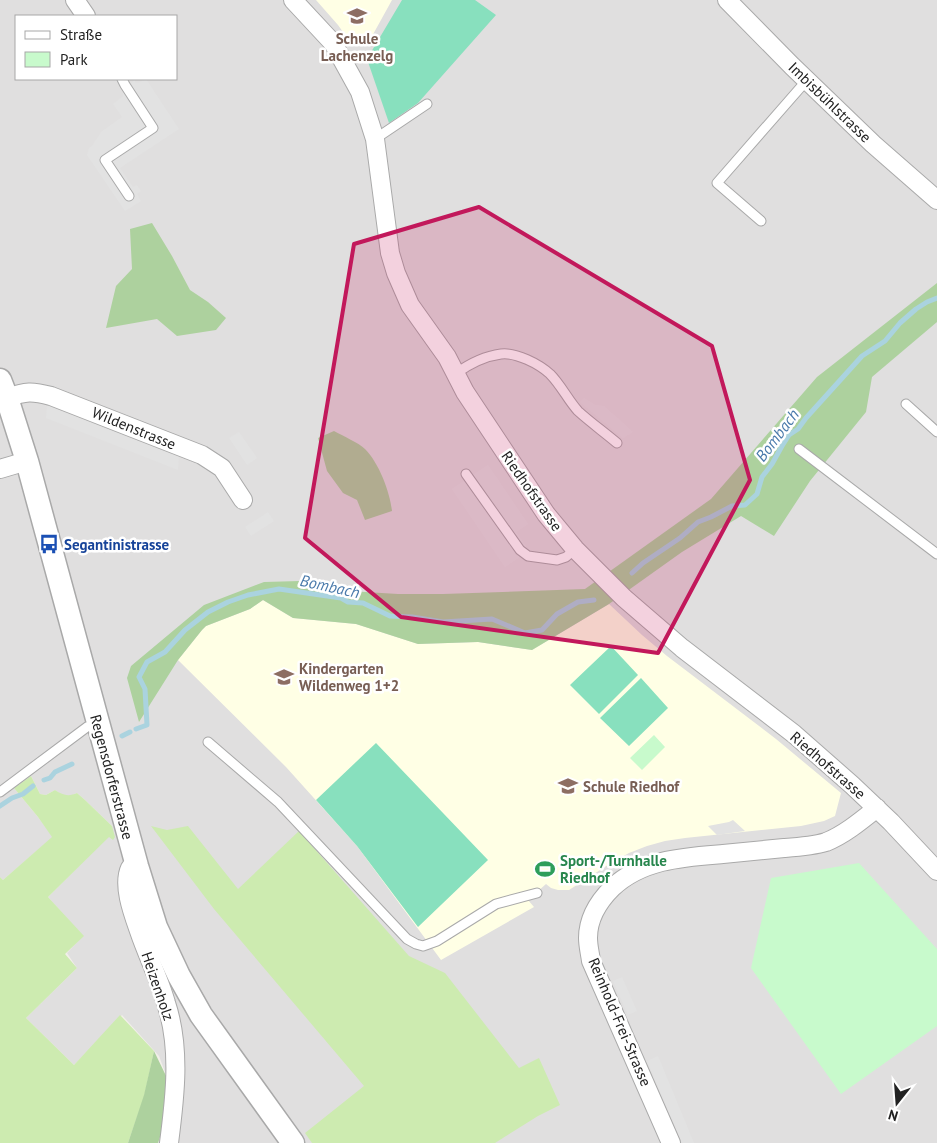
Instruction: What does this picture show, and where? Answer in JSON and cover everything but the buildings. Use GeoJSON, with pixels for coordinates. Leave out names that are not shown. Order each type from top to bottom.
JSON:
{"type":"FeatureCollection","features":[{"type":"Feature","properties":{"kind":"street"},"geometry":{"type":"LineString","coordinates":[[75,0],[85,15]]}},
{"type":"Feature","properties":{"kind":"street","name":"Riedhofstrasse"},"geometry":{"type":"LineString","coordinates":[[293,0],[333,43],[360,92],[375,139],[390,253],[396,273],[410,305],[447,357],[464,392],[546,514],[575,549],[630,604],[682,648],[794,734],[892,822],[937,871]]}},
{"type":"Feature","properties":{"kind":"street","name":"Imbisbühlstrasse"},"geometry":{"type":"LineString","coordinates":[[727,0],[873,144],[937,200]]}},
{"type":"Feature","properties":{"kind":"street","name":"Regensdorferstrasse"},"geometry":{"type":"LineString","coordinates":[[3,389],[26,461],[136,866],[156,927],[178,976],[201,1015],[293,1143]]}},
{"type":"Feature","properties":{"kind":"street","name":"Wildenstrasse"},"geometry":{"type":"LineString","coordinates":[[3,389],[17,394],[34,392],[51,396],[202,455],[222,468],[243,500]]}},
{"type":"Feature","properties":{"kind":"street"},"geometry":{"type":"LineString","coordinates":[[0,469],[26,461]]}},
{"type":"Feature","properties":{"kind":"street","name":"Reinhold-Frei-Strasse"},"geometry":{"type":"LineString","coordinates":[[671,1143],[592,961],[588,935],[596,907],[618,882],[636,871],[659,862],[682,857],[800,847],[826,842],[853,827],[877,808]]}},
{"type":"Feature","properties":{"kind":"street","name":"Heizenholz"},"geometry":{"type":"LineString","coordinates":[[136,866],[130,868],[127,874],[128,893],[142,940],[167,1003],[175,1050],[174,1104],[169,1143]]}},
{"type":"Feature","properties":{"kind":"lane"},"geometry":{"type":"LineString","coordinates":[[122,80],[153,128],[105,160],[129,196]]}},
{"type":"Feature","properties":{"kind":"lane"},"geometry":{"type":"LineString","coordinates":[[761,222],[717,184],[807,80]]}},
{"type":"Feature","properties":{"kind":"lane"},"geometry":{"type":"LineString","coordinates":[[375,139],[427,104]]}},
{"type":"Feature","properties":{"kind":"lane"},"geometry":{"type":"LineString","coordinates":[[455,374],[477,361],[502,354],[520,357],[535,363],[550,375],[578,410],[617,443]]}},
{"type":"Feature","properties":{"kind":"lane"},"geometry":{"type":"LineString","coordinates":[[906,404],[937,432]]}},
{"type":"Feature","properties":{"kind":"lane"},"geometry":{"type":"LineString","coordinates":[[799,449],[937,554]]}},
{"type":"Feature","properties":{"kind":"lane"},"geometry":{"type":"LineString","coordinates":[[466,474],[520,550],[528,556],[557,560],[566,557],[575,549]]}},
{"type":"Feature","properties":{"kind":"lane"},"geometry":{"type":"LineString","coordinates":[[0,792],[88,727],[98,723]]}},
{"type":"Feature","properties":{"kind":"lane"},"geometry":{"type":"LineString","coordinates":[[208,742],[278,802],[407,939],[416,944],[424,946],[438,941],[496,904],[537,893]]}},
{"type":"Feature","properties":{"kind":"highlighted area"},"geometry":{"type":"Polygon","coordinates":[[[479,207],[712,346],[750,480],[658,653],[401,617],[305,538],[354,244],[479,207]]]}},
{"type":"Feature","properties":{"kind":"shaded area"},"geometry":{"type":"Polygon","coordinates":[[[0,0],[937,0],[937,1143],[158,1143],[163,1128],[168,1080],[159,1056],[122,1015],[74,1065],[26,1018],[77,968],[67,953],[83,936],[48,897],[109,836],[112,826],[77,793],[71,796],[64,796],[55,790],[46,795],[40,794],[31,776],[14,788],[53,837],[3,880],[0,877],[0,0]]]}},
{"type":"Feature","properties":{"kind":"shaded area","name":"Schule Lachenzelg"},"geometry":{"type":"Polygon","coordinates":[[[316,0],[392,0],[371,38],[359,45],[350,42],[316,0]]]}},
{"type":"Feature","properties":{"kind":"shaded area"},"geometry":{"type":"Polygon","coordinates":[[[134,80],[138,83],[147,80],[179,129],[120,168],[133,187],[137,185],[141,191],[137,194],[141,201],[125,211],[87,155],[89,148],[101,132],[122,117],[113,104],[123,96],[123,92],[134,80]]]}},
{"type":"Feature","properties":{"kind":"shaded area"},"geometry":{"type":"Polygon","coordinates":[[[584,398],[595,405],[604,406],[633,432],[623,438],[580,402],[584,398]]]}},
{"type":"Feature","properties":{"kind":"shaded area"},"geometry":{"type":"Polygon","coordinates":[[[47,405],[179,456],[178,470],[46,418],[47,405]]]}},
{"type":"Feature","properties":{"kind":"shaded area"},"geometry":{"type":"Polygon","coordinates":[[[239,432],[257,458],[247,465],[229,438],[239,432]]]}},
{"type":"Feature","properties":{"kind":"shaded area"},"geometry":{"type":"Polygon","coordinates":[[[488,465],[528,524],[516,532],[529,551],[505,567],[452,489],[488,465]]]}},
{"type":"Feature","properties":{"kind":"shaded area"},"geometry":{"type":"Polygon","coordinates":[[[268,512],[274,521],[251,536],[245,527],[268,512]]]}},
{"type":"Feature","properties":{"kind":"shaded area","name":"Schule Riedhof"},"geometry":{"type":"Polygon","coordinates":[[[263,600],[293,618],[356,624],[418,644],[478,642],[532,650],[609,604],[667,656],[776,739],[841,793],[835,816],[824,821],[801,826],[685,838],[647,846],[611,863],[569,890],[558,890],[546,884],[528,900],[534,907],[441,960],[357,846],[286,767],[178,660],[206,626],[250,609],[263,600]]]}},
{"type":"Feature","properties":{"kind":"shaded area"},"geometry":{"type":"Polygon","coordinates":[[[733,820],[745,831],[717,835],[708,826],[729,822],[733,820]]]}},
{"type":"Feature","properties":{"kind":"shaded area"},"geometry":{"type":"Polygon","coordinates":[[[622,977],[637,1011],[628,1015],[613,981],[622,977]]]}},
{"type":"Feature","properties":{"kind":"shaded area"},"geometry":{"type":"Polygon","coordinates":[[[658,1056],[694,1143],[682,1143],[647,1061],[658,1056]]]}},
{"type":"Feature","properties":{"kind":"green space"},"geometry":{"type":"Polygon","coordinates":[[[402,0],[475,0],[496,15],[418,103],[389,123],[367,59],[402,0]]]}},
{"type":"Feature","properties":{"kind":"green space"},"geometry":{"type":"Polygon","coordinates":[[[152,223],[190,290],[208,302],[226,318],[216,330],[177,336],[157,319],[106,328],[116,286],[132,269],[130,229],[152,223]]]}},
{"type":"Feature","properties":{"kind":"green space"},"geometry":{"type":"Polygon","coordinates":[[[937,283],[937,322],[872,377],[866,412],[810,481],[774,536],[741,516],[682,552],[609,604],[532,650],[478,642],[418,644],[356,624],[293,618],[263,600],[250,609],[206,626],[178,660],[139,722],[127,678],[131,666],[204,605],[264,582],[300,581],[349,591],[398,594],[585,589],[711,499],[817,377],[937,283]]]}},
{"type":"Feature","properties":{"kind":"green space"},"geometry":{"type":"Polygon","coordinates":[[[334,431],[359,444],[370,455],[383,478],[392,511],[365,520],[357,500],[343,493],[327,471],[318,438],[334,431]]]}},
{"type":"Feature","properties":{"kind":"green space"},"geometry":{"type":"Polygon","coordinates":[[[611,646],[638,675],[599,714],[570,685],[611,646]]]}},
{"type":"Feature","properties":{"kind":"green space"},"geometry":{"type":"Polygon","coordinates":[[[641,678],[668,708],[629,746],[600,718],[641,678]]]}},
{"type":"Feature","properties":{"kind":"green space"},"geometry":{"type":"Polygon","coordinates":[[[654,735],[665,747],[642,770],[630,758],[654,735]]]}},
{"type":"Feature","properties":{"kind":"green space"},"geometry":{"type":"Polygon","coordinates":[[[376,743],[488,860],[418,927],[357,846],[316,800],[376,743]]]}},
{"type":"Feature","properties":{"kind":"green space"},"geometry":{"type":"Polygon","coordinates":[[[31,776],[40,794],[46,795],[55,790],[66,795],[77,793],[112,826],[115,837],[113,840],[109,837],[48,897],[84,936],[65,954],[77,968],[26,1018],[74,1065],[120,1015],[154,1051],[144,1097],[128,1143],[0,1143],[0,877],[3,880],[52,837],[14,788],[31,776]]]}},
{"type":"Feature","properties":{"kind":"green space"},"geometry":{"type":"Polygon","coordinates":[[[151,826],[167,830],[188,826],[238,889],[299,831],[409,956],[445,973],[519,1068],[539,1058],[560,1105],[538,1116],[495,1143],[312,1143],[305,1133],[364,1086],[214,909],[151,826]]]}},
{"type":"Feature","properties":{"kind":"green space"},"geometry":{"type":"Polygon","coordinates":[[[859,863],[937,949],[937,1026],[841,1094],[751,968],[771,878],[859,863]]]}},
{"type":"Feature","properties":{"kind":"green space"},"geometry":{"type":"Polygon","coordinates":[[[154,1051],[168,1080],[163,1128],[158,1143],[128,1143],[144,1095],[154,1051]]]}},
{"type":"Feature","properties":{"kind":"waterway","name":"Bombach"},"geometry":{"type":"LineString","coordinates":[[632,573],[643,563],[680,538],[698,522],[732,506],[745,505],[757,494],[762,477],[789,435],[798,429],[862,356],[885,341],[900,323],[916,309],[937,298]]}},
{"type":"Feature","properties":{"kind":"waterway","name":"Bombach"},"geometry":{"type":"LineString","coordinates":[[136,729],[147,725],[145,689],[139,677],[147,662],[165,652],[185,630],[208,612],[248,595],[279,589],[363,603],[390,616],[443,622],[492,619],[525,633],[542,630],[557,614],[578,602],[594,600]]}},
{"type":"Feature","properties":{"kind":"waterway","name":"Bombach"},"geometry":{"type":"LineString","coordinates":[[122,736],[130,732]]}},
{"type":"Feature","properties":{"kind":"waterway"},"geometry":{"type":"LineString","coordinates":[[44,780],[72,764]]}},
{"type":"Feature","properties":{"kind":"waterway","name":"Bombach"},"geometry":{"type":"LineString","coordinates":[[0,806],[12,798],[23,794],[33,786]]}},
{"type":"Feature","properties":{"kind":"place","name":"Schule Lachenzelg"},"geometry":{"type":"Point","coordinates":[357,16]}},
{"type":"Feature","properties":{"kind":"place","name":"Segantinistrasse"},"geometry":{"type":"Point","coordinates":[49,544]}},
{"type":"Feature","properties":{"kind":"place","name":"Kindergarten Wildenweg 1+2"},"geometry":{"type":"Point","coordinates":[284,677]}},
{"type":"Feature","properties":{"kind":"place","name":"Schule Riedhof"},"geometry":{"type":"Point","coordinates":[568,786]}},
{"type":"Feature","properties":{"kind":"place","name":"Sport-/Turnhalle Riedhof"},"geometry":{"type":"Point","coordinates":[545,869]}}]}
